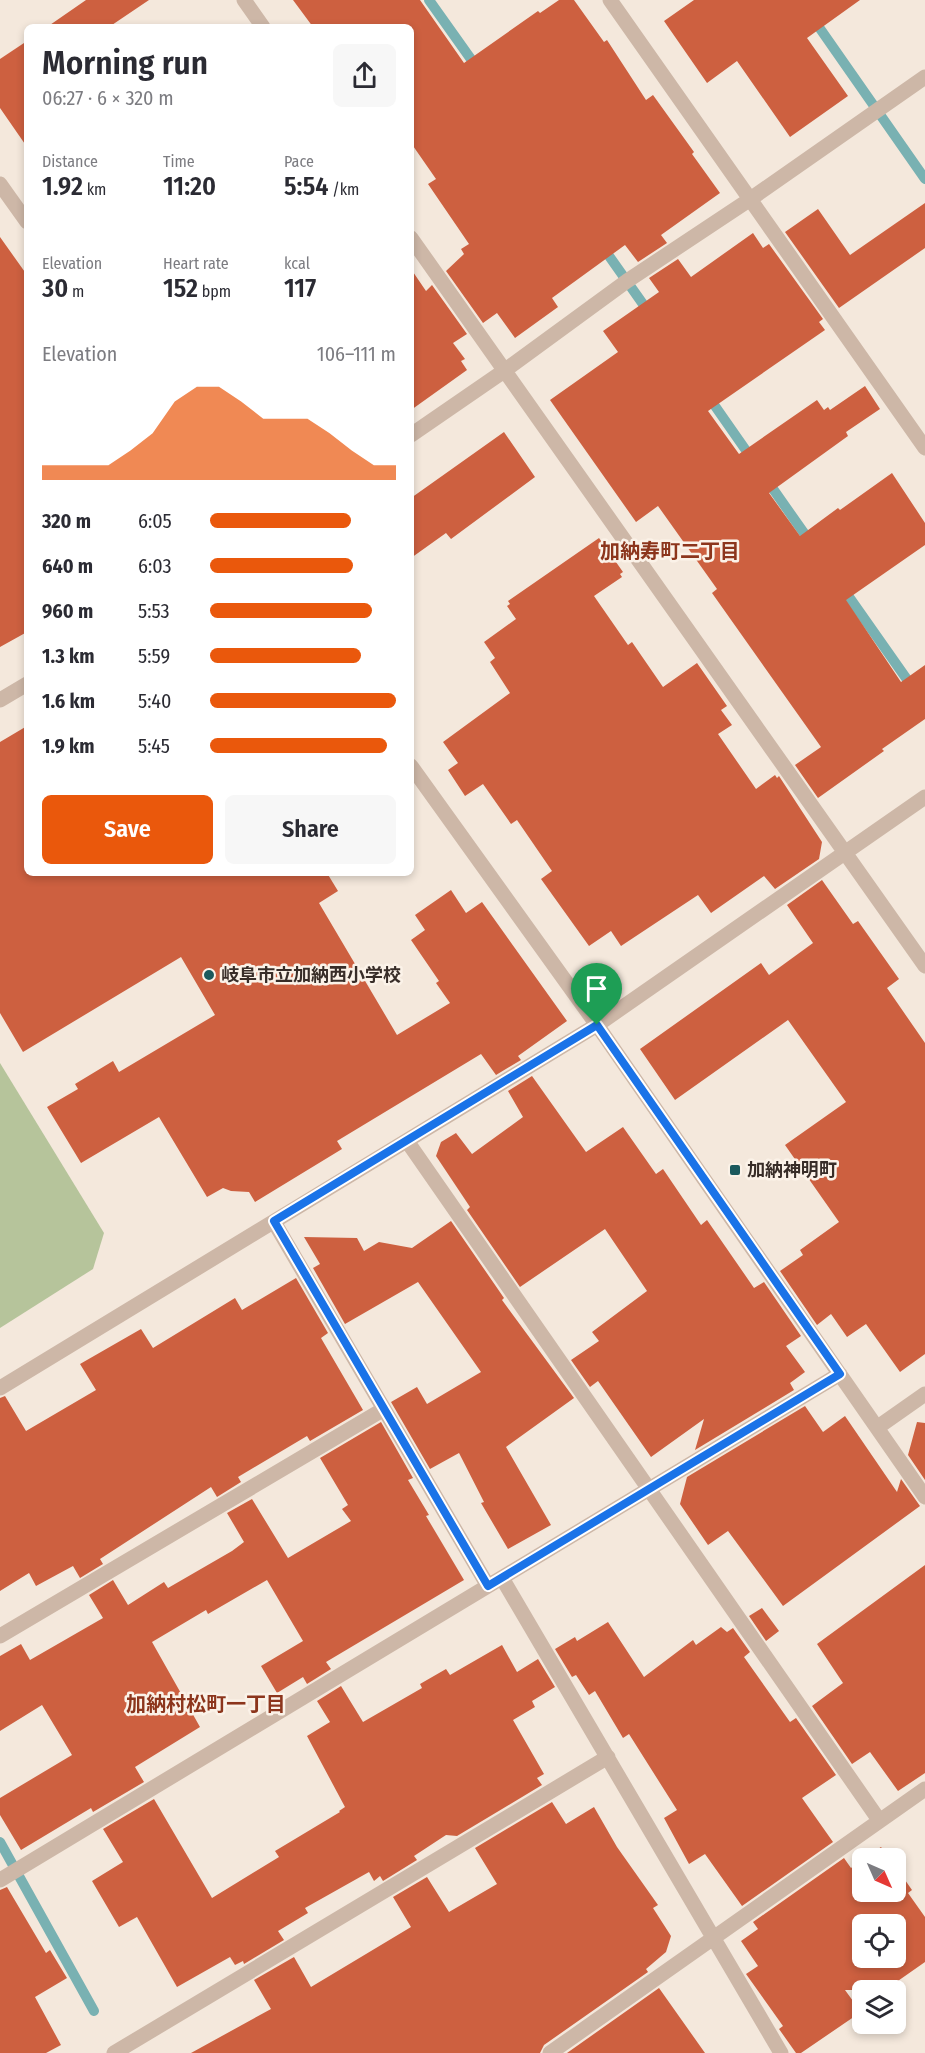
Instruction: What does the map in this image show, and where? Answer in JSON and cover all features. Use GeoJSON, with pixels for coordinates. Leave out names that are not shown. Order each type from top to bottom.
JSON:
{"type":"FeatureCollection","features":[{"type":"Feature","properties":{"kind":"street"},"geometry":{"type":"LineString","coordinates":[[244,0],[261,24]]}},
{"type":"Feature","properties":{"kind":"street"},"geometry":{"type":"LineString","coordinates":[[610,0],[925,448]]}},
{"type":"Feature","properties":{"kind":"street"},"geometry":{"type":"LineString","coordinates":[[414,433],[504,371],[627,281],[749,200],[925,77]]}},
{"type":"Feature","properties":{"kind":"street"},"geometry":{"type":"LineString","coordinates":[[0,184],[24,218]]}},
{"type":"Feature","properties":{"kind":"street"},"geometry":{"type":"LineString","coordinates":[[414,242],[925,966]]}},
{"type":"Feature","properties":{"kind":"street"},"geometry":{"type":"LineString","coordinates":[[0,700],[24,686]]}},
{"type":"Feature","properties":{"kind":"street"},"geometry":{"type":"LineString","coordinates":[[414,770],[597,1025],[925,1497]]}},
{"type":"Feature","properties":{"kind":"street"},"geometry":{"type":"LineString","coordinates":[[0,1388],[597,1025],[925,797]]}},
{"type":"Feature","properties":{"kind":"street"},"geometry":{"type":"LineString","coordinates":[[406,1141],[879,1820]]}},
{"type":"Feature","properties":{"kind":"street"},"geometry":{"type":"LineString","coordinates":[[274,1221],[488,1586]]}},
{"type":"Feature","properties":{"kind":"street"},"geometry":{"type":"LineString","coordinates":[[0,1880],[840,1374]]}},
{"type":"Feature","properties":{"kind":"street"},"geometry":{"type":"LineString","coordinates":[[878,1427],[925,1394]]}},
{"type":"Feature","properties":{"kind":"street"},"geometry":{"type":"LineString","coordinates":[[0,1636],[384,1409]]}},
{"type":"Feature","properties":{"kind":"street"},"geometry":{"type":"LineString","coordinates":[[502,1578],[782,2053]]}},
{"type":"Feature","properties":{"kind":"street"},"geometry":{"type":"LineString","coordinates":[[114,2053],[608,1757]]}},
{"type":"Feature","properties":{"kind":"street"},"geometry":{"type":"LineString","coordinates":[[550,2053],[925,1789]]}},
{"type":"Feature","properties":{"kind":"green space"},"geometry":{"type":"Polygon","coordinates":[[[0,1063],[104,1233],[93,1269],[0,1328],[0,1063]]]}},
{"type":"Feature","properties":{"kind":"building"},"geometry":{"type":"Polygon","coordinates":[[[86,0],[149,0],[113,24],[51,24],[86,0]]]}},
{"type":"Feature","properties":{"kind":"building"},"geometry":{"type":"Polygon","coordinates":[[[293,0],[420,0],[464,63],[538,11],[540,13],[559,0],[574,0],[604,42],[607,40],[646,100],[653,95],[720,193],[661,235],[667,243],[638,262],[625,245],[552,298],[558,307],[515,338],[497,313],[483,323],[446,271],[464,254],[461,249],[469,244],[428,184],[436,179],[414,147],[414,24],[311,24],[293,0]]]}},
{"type":"Feature","properties":{"kind":"building"},"geometry":{"type":"Polygon","coordinates":[[[694,0],[860,0],[807,38],[848,96],[790,137],[737,61],[707,83],[664,21],[694,0]]]}},
{"type":"Feature","properties":{"kind":"building"},"geometry":{"type":"Polygon","coordinates":[[[24,43],[24,143],[0,108],[0,59],[24,43]]]}},
{"type":"Feature","properties":{"kind":"building"},"geometry":{"type":"Polygon","coordinates":[[[925,203],[925,248],[839,308],[785,232],[818,209],[850,255],[925,203]]]}},
{"type":"Feature","properties":{"kind":"building"},"geometry":{"type":"Polygon","coordinates":[[[753,233],[763,248],[769,244],[823,319],[819,322],[825,330],[708,411],[739,454],[817,400],[824,410],[828,407],[830,410],[865,386],[880,409],[846,432],[848,436],[769,493],[800,536],[892,473],[925,523],[925,545],[846,600],[901,682],[925,665],[925,719],[818,798],[795,765],[821,747],[712,593],[717,589],[658,506],[636,522],[550,400],[618,352],[603,331],[659,292],[649,278],[678,259],[691,277],[753,233]]]}},
{"type":"Feature","properties":{"kind":"building"},"geometry":{"type":"Polygon","coordinates":[[[0,237],[24,271],[24,634],[0,647],[0,237]]]}},
{"type":"Feature","properties":{"kind":"building"},"geometry":{"type":"Polygon","coordinates":[[[414,273],[426,291],[432,285],[467,334],[453,343],[465,359],[461,361],[467,370],[414,408],[414,273]]]}},
{"type":"Feature","properties":{"kind":"building"},"geometry":{"type":"Polygon","coordinates":[[[504,432],[535,477],[451,539],[446,533],[414,556],[414,496],[504,432]]]}},
{"type":"Feature","properties":{"kind":"building"},"geometry":{"type":"Polygon","coordinates":[[[599,538],[623,572],[620,574],[622,577],[594,596],[628,645],[632,642],[663,687],[697,663],[727,706],[721,710],[732,725],[718,734],[756,789],[775,775],[777,778],[779,776],[822,842],[819,859],[775,889],[764,876],[711,913],[698,895],[621,946],[611,931],[589,946],[541,879],[552,871],[517,820],[511,824],[483,784],[465,796],[448,770],[458,763],[443,742],[510,693],[490,662],[495,658],[484,642],[516,619],[507,606],[510,604],[508,601],[599,538]]]}},
{"type":"Feature","properties":{"kind":"building"},"geometry":{"type":"Polygon","coordinates":[[[24,728],[24,876],[329,876],[338,891],[319,903],[397,1035],[450,1003],[436,983],[439,981],[411,940],[425,930],[415,915],[451,890],[466,913],[482,902],[567,1021],[518,1056],[521,1060],[496,1075],[481,1054],[337,1141],[342,1149],[255,1202],[249,1192],[223,1188],[207,1197],[159,1117],[81,1163],[47,1107],[78,1089],[75,1084],[113,1061],[119,1072],[215,1015],[181,957],[23,1052],[0,1013],[0,742],[24,728]]]}},
{"type":"Feature","properties":{"kind":"building"},"geometry":{"type":"Polygon","coordinates":[[[822,880],[853,924],[858,921],[899,979],[887,988],[925,1043],[925,1354],[900,1372],[866,1324],[847,1337],[831,1314],[817,1325],[780,1271],[803,1255],[800,1250],[839,1222],[785,1145],[846,1102],[788,1020],[675,1100],[640,1049],[761,963],[769,975],[813,943],[787,905],[822,880]]]}},
{"type":"Feature","properties":{"kind":"building"},"geometry":{"type":"Polygon","coordinates":[[[532,1076],[586,1152],[623,1127],[656,1174],[663,1169],[701,1225],[707,1220],[754,1288],[764,1282],[801,1336],[786,1346],[805,1372],[790,1383],[794,1390],[695,1450],[704,1419],[651,1457],[598,1381],[590,1387],[571,1360],[599,1341],[592,1332],[647,1291],[605,1229],[520,1287],[467,1210],[470,1207],[436,1156],[441,1142],[456,1133],[472,1154],[523,1117],[508,1091],[532,1076]]]}},
{"type":"Feature","properties":{"kind":"building"},"geometry":{"type":"Polygon","coordinates":[[[451,1221],[504,1298],[502,1300],[574,1398],[506,1447],[551,1525],[508,1549],[481,1503],[484,1502],[459,1453],[430,1469],[391,1402],[417,1387],[427,1404],[481,1372],[418,1282],[345,1324],[313,1268],[320,1264],[304,1237],[357,1238],[364,1251],[379,1242],[412,1248],[451,1221]]]}},
{"type":"Feature","properties":{"kind":"building"},"geometry":{"type":"Polygon","coordinates":[[[296,1278],[328,1333],[321,1338],[363,1410],[310,1441],[307,1436],[238,1477],[241,1482],[217,1497],[211,1487],[100,1559],[103,1564],[80,1578],[73,1566],[36,1586],[29,1573],[0,1591],[0,1398],[5,1396],[26,1431],[96,1390],[80,1364],[141,1329],[153,1348],[235,1298],[242,1310],[296,1278]]]}},
{"type":"Feature","properties":{"kind":"building"},"geometry":{"type":"Polygon","coordinates":[[[805,1406],[823,1432],[845,1416],[897,1492],[901,1479],[920,1506],[783,1606],[728,1531],[708,1545],[680,1504],[687,1477],[805,1406]]]}},
{"type":"Feature","properties":{"kind":"building"},"geometry":{"type":"Polygon","coordinates":[[[381,1422],[413,1478],[408,1480],[429,1515],[426,1516],[464,1580],[326,1662],[331,1669],[307,1684],[303,1677],[277,1693],[261,1666],[303,1641],[267,1580],[208,1614],[206,1610],[152,1642],[200,1727],[135,1767],[144,1782],[93,1812],[91,1808],[21,1850],[0,1815],[0,1798],[72,1755],[42,1705],[0,1731],[0,1656],[21,1644],[30,1660],[103,1618],[89,1595],[113,1580],[128,1605],[164,1582],[168,1588],[232,1551],[244,1542],[227,1513],[252,1499],[288,1558],[351,1521],[342,1509],[348,1505],[320,1458],[381,1422]]]}},
{"type":"Feature","properties":{"kind":"building"},"geometry":{"type":"Polygon","coordinates":[[[917,1422],[925,1423],[925,1480],[908,1455],[917,1422]]]}},
{"type":"Feature","properties":{"kind":"building"},"geometry":{"type":"Polygon","coordinates":[[[925,1565],[925,1773],[898,1791],[870,1752],[852,1764],[812,1706],[843,1683],[817,1644],[925,1565]]]}},
{"type":"Feature","properties":{"kind":"building"},"geometry":{"type":"Polygon","coordinates":[[[762,1608],[779,1631],[766,1641],[749,1616],[762,1608]]]}},
{"type":"Feature","properties":{"kind":"building"},"geometry":{"type":"Polygon","coordinates":[[[608,1622],[644,1677],[693,1640],[696,1645],[721,1627],[727,1632],[733,1628],[750,1652],[744,1657],[790,1722],[796,1718],[836,1775],[802,1798],[833,1842],[742,1906],[705,1854],[689,1864],[664,1818],[677,1810],[629,1734],[623,1738],[595,1691],[589,1695],[576,1675],[572,1677],[555,1649],[575,1637],[577,1641],[608,1622]]]}},
{"type":"Feature","properties":{"kind":"building"},"geometry":{"type":"Polygon","coordinates":[[[502,1645],[517,1672],[538,1659],[555,1687],[532,1701],[535,1707],[513,1720],[544,1774],[537,1778],[542,1785],[457,1836],[446,1835],[414,1856],[417,1860],[383,1881],[380,1876],[374,1881],[369,1872],[305,1908],[308,1913],[278,1931],[284,1940],[244,1964],[243,1961],[235,1965],[230,1957],[177,1987],[137,1917],[119,1927],[92,1881],[123,1862],[103,1829],[154,1799],[212,1898],[279,1857],[275,1851],[345,1807],[307,1736],[330,1722],[317,1701],[341,1686],[363,1722],[422,1688],[420,1684],[446,1669],[450,1675],[502,1645]]]}},
{"type":"Feature","properties":{"kind":"building"},"geometry":{"type":"Polygon","coordinates":[[[552,1802],[566,1824],[594,1807],[617,1847],[658,1905],[653,1908],[671,1936],[666,1952],[646,1969],[648,1972],[544,2045],[540,2053],[191,2053],[271,2009],[254,1980],[294,1957],[311,1987],[411,1927],[393,1897],[427,1877],[449,1912],[497,1884],[475,1848],[552,1802]]]}},
{"type":"Feature","properties":{"kind":"building"},"geometry":{"type":"Polygon","coordinates":[[[844,1858],[852,1867],[852,1902],[906,1902],[906,1881],[912,1890],[908,1893],[925,1917],[925,1962],[899,1980],[852,1980],[852,1990],[845,1990],[852,2000],[852,2018],[801,2053],[796,2053],[779,2029],[783,2026],[746,1974],[758,1966],[741,1941],[758,1929],[753,1922],[844,1858]]]}},
{"type":"Feature","properties":{"kind":"building"},"geometry":{"type":"Polygon","coordinates":[[[7,1887],[46,1953],[50,1950],[67,1978],[35,1997],[61,2045],[46,2053],[0,2053],[0,1890],[7,1887]]]}},
{"type":"Feature","properties":{"kind":"building"},"geometry":{"type":"Polygon","coordinates":[[[659,1988],[705,2053],[567,2053],[659,1988]]]}},
{"type":"Feature","properties":{"kind":"waterway"},"geometry":{"type":"LineString","coordinates":[[429,0],[478,69]]}},
{"type":"Feature","properties":{"kind":"waterway"},"geometry":{"type":"LineString","coordinates":[[800,0],[925,179]]}},
{"type":"Feature","properties":{"kind":"waterway"},"geometry":{"type":"LineString","coordinates":[[602,246],[650,314]]}},
{"type":"Feature","properties":{"kind":"waterway"},"geometry":{"type":"LineString","coordinates":[[708,396],[752,459]]}},
{"type":"Feature","properties":{"kind":"waterway"},"geometry":{"type":"LineString","coordinates":[[766,479],[811,543]]}},
{"type":"Feature","properties":{"kind":"waterway"},"geometry":{"type":"LineString","coordinates":[[842,587],[925,705]]}},
{"type":"Feature","properties":{"kind":"waterway"},"geometry":{"type":"LineString","coordinates":[[0,1842],[94,2011]]}},
{"type":"Feature","properties":{"kind":"place","name":"岐阜市立加納西小学校"},"geometry":{"type":"Point","coordinates":[209,975]}},
{"type":"Feature","properties":{"kind":"place","name":"加納神明町"},"geometry":{"type":"Point","coordinates":[735,1170]}},
{"type":"Feature","properties":{"kind":"district","name":"加納寿町二丁目"},"geometry":{"type":"Point","coordinates":[670,551]}},
{"type":"Feature","properties":{"kind":"district","name":"加納村松町一丁目"},"geometry":{"type":"Point","coordinates":[206,1704]}},
{"type":"Feature","properties":{"kind":"route"},"geometry":{"type":"LineString","coordinates":[[597,1025],[840,1374],[488,1586],[274,1221],[597,1025]]}}]}
